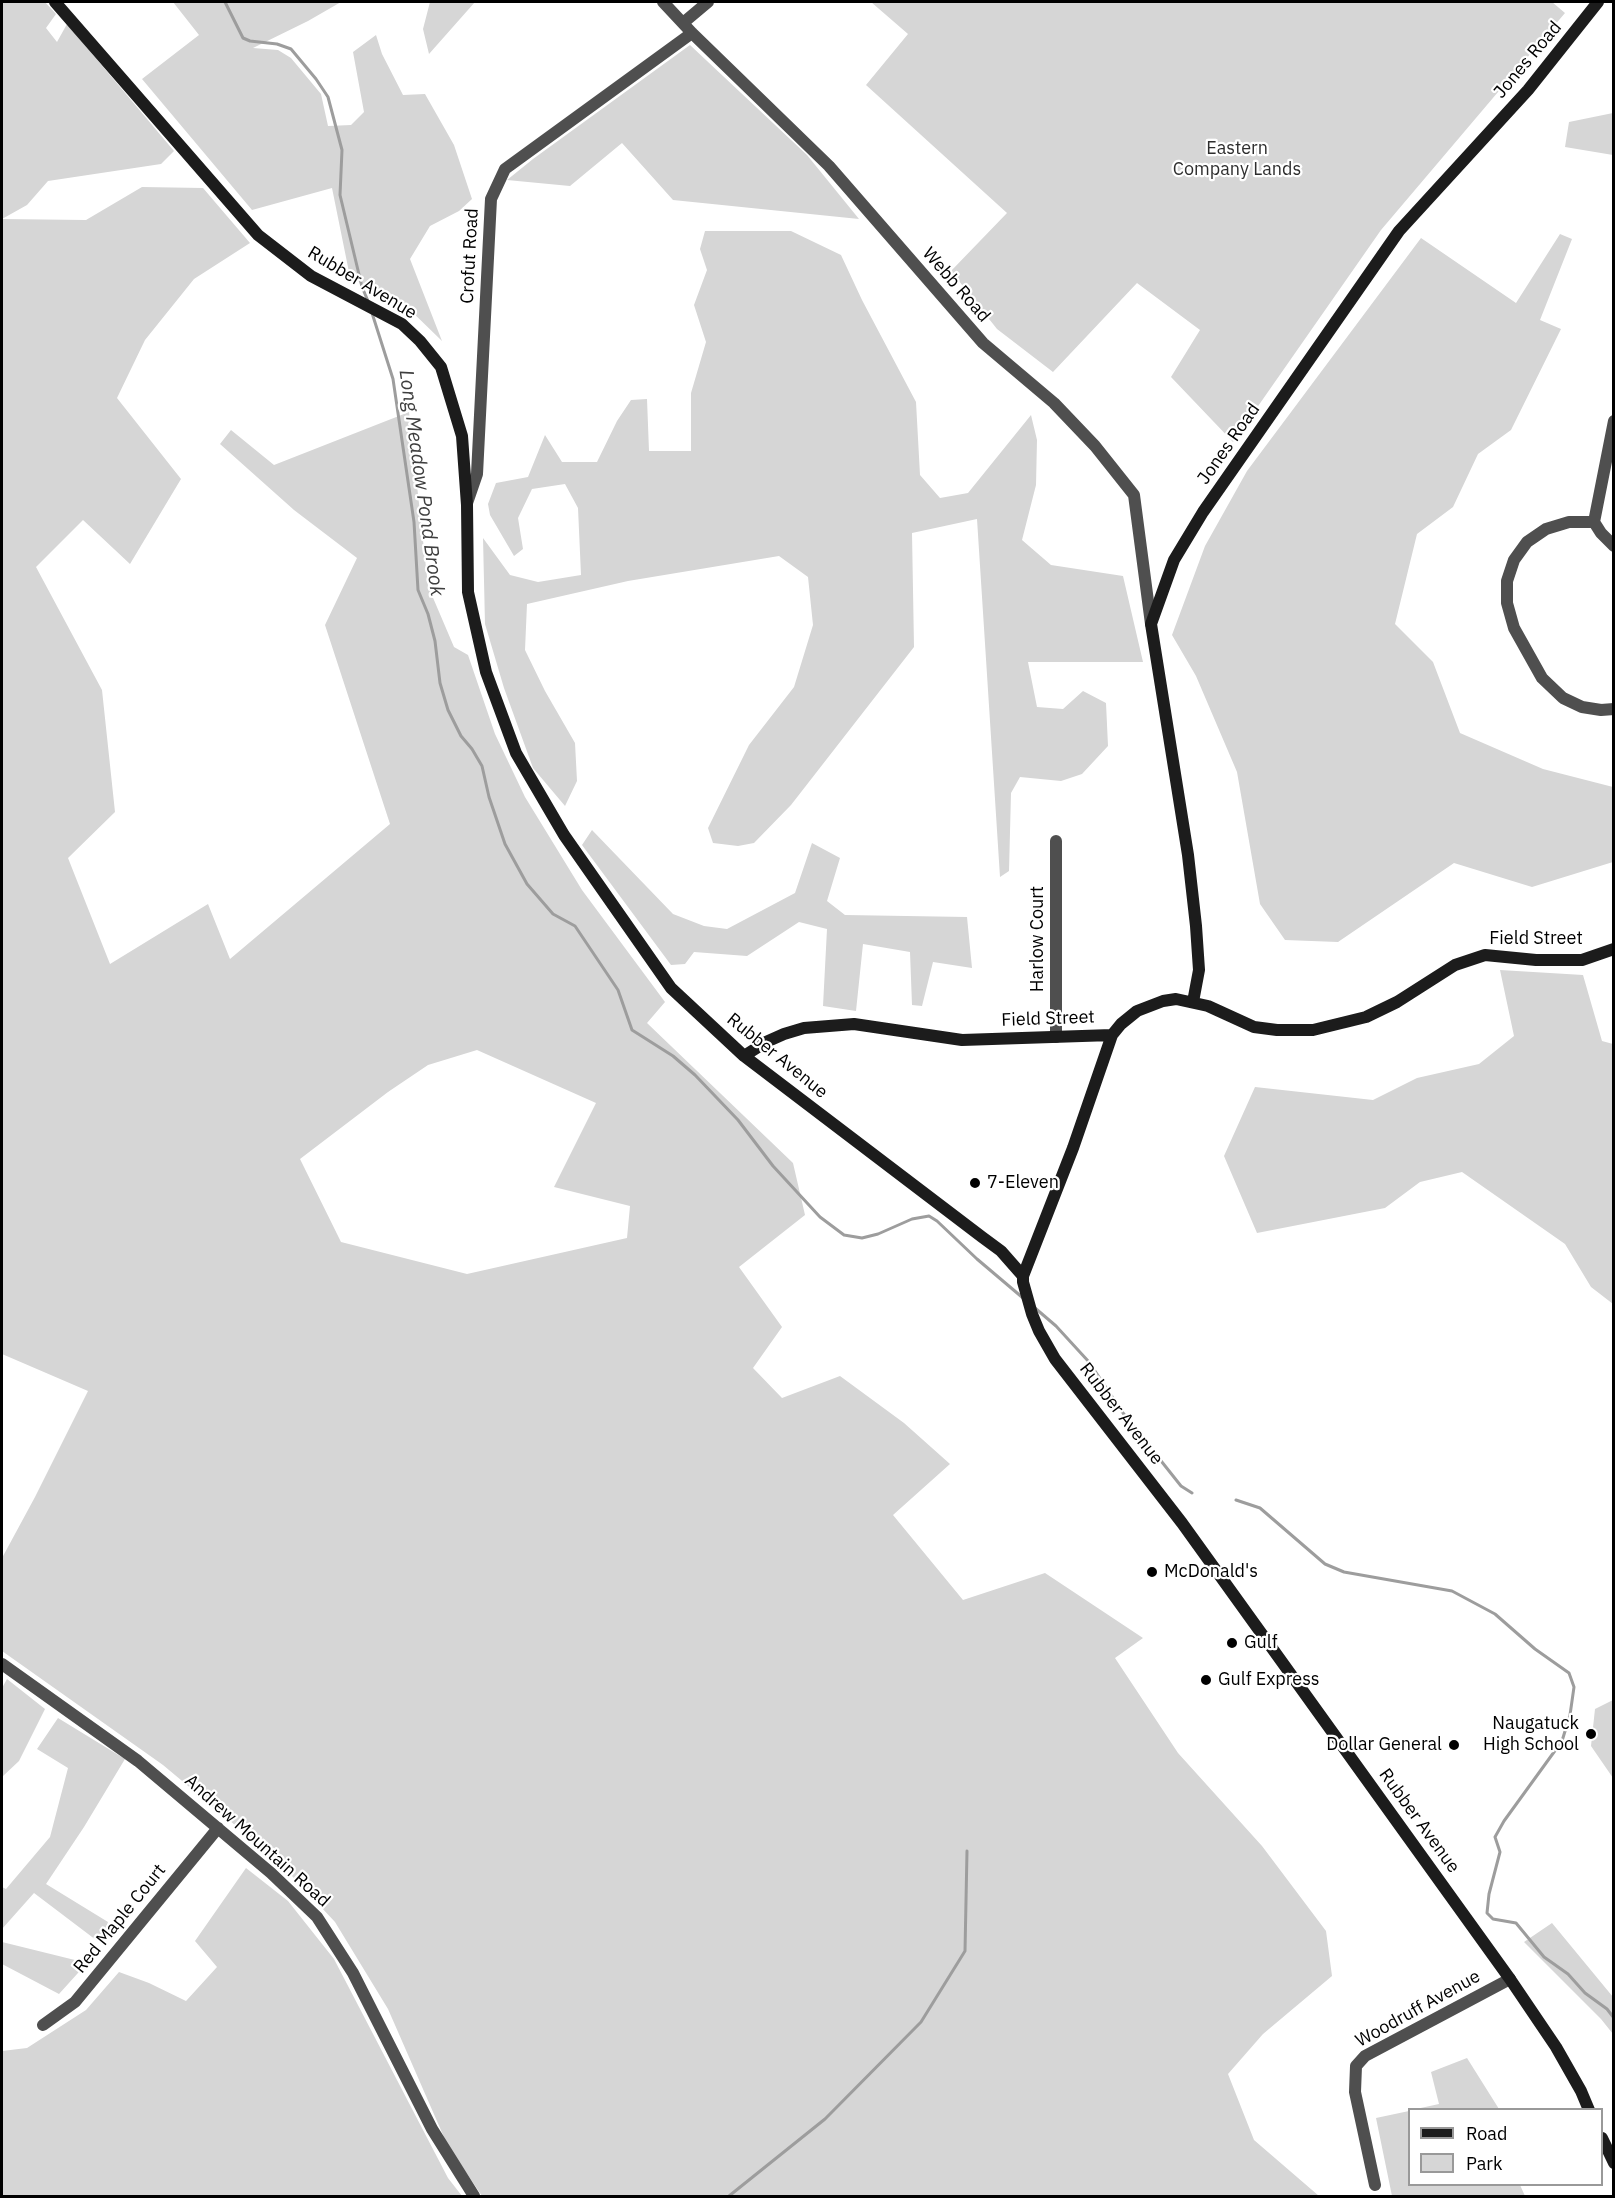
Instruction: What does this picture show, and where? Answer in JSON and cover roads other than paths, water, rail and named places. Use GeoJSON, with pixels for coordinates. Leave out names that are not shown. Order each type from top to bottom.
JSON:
{"type":"FeatureCollection","features":[{"type":"Feature","properties":{"kind":"street","name":"Rubber Avenue"},"geometry":{"type":"LineString","coordinates":[[55,2],[258,236],[310,276],[402,324],[420,341],[441,367],[462,436],[467,504],[468,592],[486,672],[516,753],[564,835],[671,988],[744,1056],[992,1244],[1023,1279],[1032,1314],[1055,1359],[1182,1523],[1510,1978],[1556,2047],[1589,2108]]}},
{"type":"Feature","properties":{"kind":"street","name":"Webb Road"},"geometry":{"type":"LineString","coordinates":[[663,2],[829,166],[983,343],[1054,403],[1095,446],[1134,495],[1151,624]]}},
{"type":"Feature","properties":{"kind":"street"},"geometry":{"type":"LineString","coordinates":[[683,23],[708,2]]}},
{"type":"Feature","properties":{"kind":"street","name":"Jones Road"},"geometry":{"type":"LineString","coordinates":[[1194,1002],[1199,959],[1194,906],[1151,624],[1174,560],[1184,541],[1399,231],[1528,90],[1598,2]]}},
{"type":"Feature","properties":{"kind":"street","name":"Crofut Road"},"geometry":{"type":"LineString","coordinates":[[467,504],[477,474],[491,199],[505,170],[692,33]]}},
{"type":"Feature","properties":{"kind":"street"},"geometry":{"type":"LineString","coordinates":[[1614,421],[1594,522],[1614,546]]}},
{"type":"Feature","properties":{"kind":"street"},"geometry":{"type":"LineString","coordinates":[[1594,522],[1569,522],[1546,529],[1527,542],[1514,560],[1507,581],[1507,603],[1514,628],[1542,678],[1563,698],[1582,707],[1601,710],[1614,709]]}},
{"type":"Feature","properties":{"kind":"street","name":"Harlow Court"},"geometry":{"type":"LineString","coordinates":[[1056,841],[1056,1037]]}},
{"type":"Feature","properties":{"kind":"street","name":"Field Street"},"geometry":{"type":"LineString","coordinates":[[744,1056],[766,1042],[804,1028],[854,1024],[962,1040],[1112,1035],[1137,1011],[1150,1005],[1176,999],[1194,1002],[1254,1027],[1277,1030],[1312,1030],[1366,1017],[1397,1002],[1455,965],[1485,955],[1536,960],[1582,960],[1614,949]]}},
{"type":"Feature","properties":{"kind":"street"},"geometry":{"type":"LineString","coordinates":[[1023,1279],[1073,1148],[1112,1035]]}},
{"type":"Feature","properties":{"kind":"street","name":"Andrew Mountain Road"},"geometry":{"type":"LineString","coordinates":[[2,1664],[59,1706],[123,1748],[295,1894],[326,1929],[375,2012],[432,2129],[474,2196]]}},
{"type":"Feature","properties":{"kind":"street","name":"Red Maple Court"},"geometry":{"type":"LineString","coordinates":[[43,2025],[75,2002],[218,1828]]}},
{"type":"Feature","properties":{"kind":"street","name":"Woodruff Avenue"},"geometry":{"type":"LineString","coordinates":[[1375,2185],[1355,2092],[1356,2066],[1365,2056],[1510,1978]]}},
{"type":"Feature","properties":{"kind":"street"},"geometry":{"type":"LineString","coordinates":[[1603,2140],[1614,2163]]}},
{"type":"Feature","properties":{"kind":"waterway","name":"Long Meadow Pond Brook"},"geometry":{"type":"LineString","coordinates":[[225,2],[243,38],[291,49],[328,97],[342,150],[340,195],[362,287],[368,301]]}},
{"type":"Feature","properties":{"kind":"waterway","name":"Long Meadow Pond Brook"},"geometry":{"type":"LineString","coordinates":[[372,313],[393,379],[414,522],[418,590],[428,614],[435,641],[440,683],[448,710],[461,736],[482,766],[489,797],[505,844],[527,884],[553,914],[575,926],[618,990],[632,1030],[673,1056],[695,1075],[738,1120],[773,1166],[820,1217],[844,1235],[862,1238],[878,1234],[912,1219],[929,1216],[1023,1298]]}},
{"type":"Feature","properties":{"kind":"waterway","name":"Long Meadow Pond Brook"},"geometry":{"type":"LineString","coordinates":[[1035,1308],[1056,1326],[1089,1362],[1123,1413],[1181,1486],[1192,1493]]}},
{"type":"Feature","properties":{"kind":"waterway","name":"Long Meadow Pond Brook"},"geometry":{"type":"LineString","coordinates":[[1236,1500],[1260,1508],[1325,1564],[1344,1572],[1452,1591],[1495,1614],[1535,1649],[1569,1673],[1574,1687],[1570,1715],[1562,1741],[1495,1837],[1500,1852],[1489,1894],[1487,1913],[1493,1919],[1516,1923],[1544,1957],[1568,1974],[1585,1993],[1607,2009],[1614,2018]]}},
{"type":"Feature","properties":{"kind":"waterway"},"geometry":{"type":"LineString","coordinates":[[729,2196],[825,2119],[921,2022],[965,1951],[967,1851]]}},
{"type":"Feature","properties":{"kind":"place","name":"7-Eleven"},"geometry":{"type":"Point","coordinates":[975,1183]}},
{"type":"Feature","properties":{"kind":"place","name":"McDonald's"},"geometry":{"type":"Point","coordinates":[1152,1572]}},
{"type":"Feature","properties":{"kind":"place","name":"Gulf"},"geometry":{"type":"Point","coordinates":[1232,1643]}},
{"type":"Feature","properties":{"kind":"place","name":"Gulf Express"},"geometry":{"type":"Point","coordinates":[1206,1680]}},
{"type":"Feature","properties":{"kind":"place","name":"Naugatuck High School"},"geometry":{"type":"Point","coordinates":[1591,1734]}},
{"type":"Feature","properties":{"kind":"place","name":"Dollar General"},"geometry":{"type":"Point","coordinates":[1454,1745]}},
{"type":"Feature","properties":{"kind":"park label","name":"Eastern Company Lands"},"geometry":{"type":"Point","coordinates":[1237,159]}}]}
